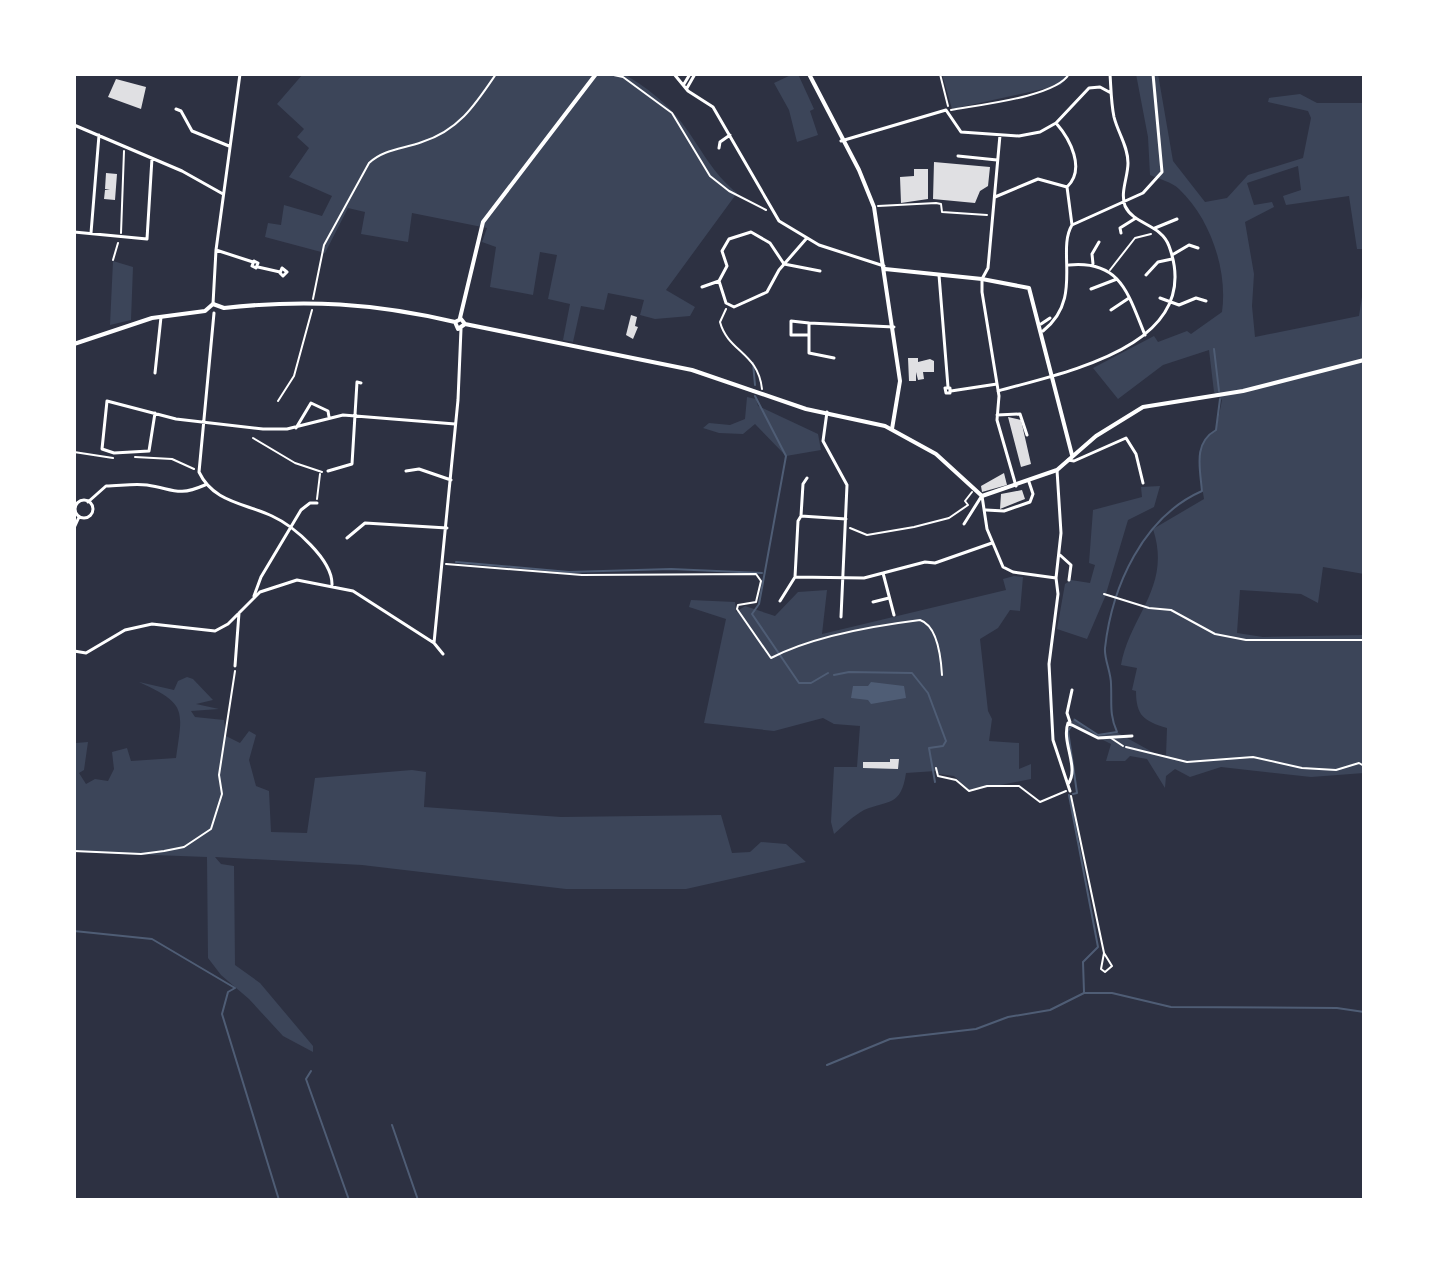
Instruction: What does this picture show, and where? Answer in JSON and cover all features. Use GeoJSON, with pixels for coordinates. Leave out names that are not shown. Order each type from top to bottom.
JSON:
{"type":"FeatureCollection","features":[{"type":"Feature","properties":{"kind":"main road"},"geometry":{"type":"LineString","coordinates":[[465,324],[461,329],[457,320],[483,222],[596,74]]}},
{"type":"Feature","properties":{"kind":"main road"},"geometry":{"type":"LineString","coordinates":[[809,74],[841,141],[859,170],[874,207],[900,381],[892,429]]}},
{"type":"Feature","properties":{"kind":"main road"},"geometry":{"type":"LineString","coordinates":[[884,267],[1029,288],[1043,331],[1070,458]]}},
{"type":"Feature","properties":{"kind":"main road"},"geometry":{"type":"LineString","coordinates":[[74,344],[161,316],[214,309],[313,301],[416,313],[692,370],[806,409],[892,429],[941,457],[973,491],[982,496],[1057,470],[1143,407],[1243,391],[1364,360]]}},
{"type":"Feature","properties":{"kind":"street"},"geometry":{"type":"LineString","coordinates":[[240,74],[216,250],[214,309],[201,422],[199,472],[205,485],[228,500],[268,514],[289,527],[322,558],[332,576],[332,585]]}},
{"type":"Feature","properties":{"kind":"street"},"geometry":{"type":"LineString","coordinates":[[674,74],[713,107],[779,221],[806,239],[884,267]]}},
{"type":"Feature","properties":{"kind":"street"},"geometry":{"type":"LineString","coordinates":[[685,86],[693,74]]}},
{"type":"Feature","properties":{"kind":"street"},"geometry":{"type":"LineString","coordinates":[[998,391],[1074,369],[1145,335],[1172,302],[1172,257],[1168,242],[1156,228],[1136,218],[1124,201],[1128,156],[1114,118],[1110,74]]}},
{"type":"Feature","properties":{"kind":"street"},"geometry":{"type":"LineString","coordinates":[[1072,225],[1149,189],[1162,172],[1153,74]]}},
{"type":"Feature","properties":{"kind":"street"},"geometry":{"type":"LineString","coordinates":[[841,141],[949,111],[961,132],[1026,136],[1056,123],[1085,89],[1096,87],[1111,93]]}},
{"type":"Feature","properties":{"kind":"street"},"geometry":{"type":"LineString","coordinates":[[176,109],[181,111],[192,131],[229,146]]}},
{"type":"Feature","properties":{"kind":"street"},"geometry":{"type":"LineString","coordinates":[[1043,331],[1068,284],[1067,242],[1072,225],[1067,187],[1074,176],[1074,155],[1056,123]]}},
{"type":"Feature","properties":{"kind":"street"},"geometry":{"type":"LineString","coordinates":[[74,125],[152,158],[223,194]]}},
{"type":"Feature","properties":{"kind":"street"},"geometry":{"type":"LineString","coordinates":[[91,233],[99,135]]}},
{"type":"Feature","properties":{"kind":"street"},"geometry":{"type":"LineString","coordinates":[[719,148],[720,142],[730,135]]}},
{"type":"Feature","properties":{"kind":"street"},"geometry":{"type":"LineString","coordinates":[[1000,135],[988,268],[982,279],[998,391],[997,415],[1016,486]]}},
{"type":"Feature","properties":{"kind":"street"},"geometry":{"type":"LineString","coordinates":[[958,156],[997,160]]}},
{"type":"Feature","properties":{"kind":"street"},"geometry":{"type":"LineString","coordinates":[[74,232],[147,239],[152,158]]}},
{"type":"Feature","properties":{"kind":"street"},"geometry":{"type":"LineString","coordinates":[[995,197],[1038,179],[1067,187]]}},
{"type":"Feature","properties":{"kind":"street"},"geometry":{"type":"LineString","coordinates":[[1121,233],[1120,228],[1136,218]]}},
{"type":"Feature","properties":{"kind":"street"},"geometry":{"type":"LineString","coordinates":[[1156,228],[1177,219]]}},
{"type":"Feature","properties":{"kind":"street"},"geometry":{"type":"LineString","coordinates":[[702,287],[719,281],[727,266],[722,251],[729,239],[751,232],[770,243],[784,264],[820,271]]}},
{"type":"Feature","properties":{"kind":"street"},"geometry":{"type":"LineString","coordinates":[[719,281],[729,305],[734,307],[763,296],[784,264],[806,239]]}},
{"type":"Feature","properties":{"kind":"street"},"geometry":{"type":"LineString","coordinates":[[1093,264],[1092,254],[1099,242]]}},
{"type":"Feature","properties":{"kind":"street"},"geometry":{"type":"LineString","coordinates":[[1146,275],[1158,262],[1189,245],[1198,248]]}},
{"type":"Feature","properties":{"kind":"street"},"geometry":{"type":"LineString","coordinates":[[216,250],[258,262],[258,267],[280,272],[284,268],[287,273],[294,273]]}},
{"type":"Feature","properties":{"kind":"street"},"geometry":{"type":"LineString","coordinates":[[1068,265],[1093,264],[1109,271],[1129,298],[1145,335]]}},
{"type":"Feature","properties":{"kind":"street"},"geometry":{"type":"LineString","coordinates":[[939,275],[949,389],[997,384]]}},
{"type":"Feature","properties":{"kind":"street"},"geometry":{"type":"LineString","coordinates":[[1091,289],[1117,279]]}},
{"type":"Feature","properties":{"kind":"street"},"geometry":{"type":"LineString","coordinates":[[1160,298],[1183,304],[1199,297],[1206,301]]}},
{"type":"Feature","properties":{"kind":"street"},"geometry":{"type":"LineString","coordinates":[[1111,310],[1129,298]]}},
{"type":"Feature","properties":{"kind":"street"},"geometry":{"type":"LineString","coordinates":[[155,373],[161,316]]}},
{"type":"Feature","properties":{"kind":"street"},"geometry":{"type":"LineString","coordinates":[[1041,324],[1053,316]]}},
{"type":"Feature","properties":{"kind":"street"},"geometry":{"type":"LineString","coordinates":[[809,335],[791,335],[791,321],[894,327]]}},
{"type":"Feature","properties":{"kind":"street"},"geometry":{"type":"LineString","coordinates":[[809,323],[809,353],[834,358]]}},
{"type":"Feature","properties":{"kind":"street"},"geometry":{"type":"LineString","coordinates":[[434,643],[444,564],[461,329]]}},
{"type":"Feature","properties":{"kind":"street"},"geometry":{"type":"LineString","coordinates":[[1070,363],[1074,369]]}},
{"type":"Feature","properties":{"kind":"street"},"geometry":{"type":"LineString","coordinates":[[328,471],[352,464],[353,414],[357,382],[361,383]]}},
{"type":"Feature","properties":{"kind":"street"},"geometry":{"type":"LineString","coordinates":[[155,413],[149,451],[114,453],[102,449],[107,401],[201,422],[263,429],[296,428],[329,417],[353,414],[455,424]]}},
{"type":"Feature","properties":{"kind":"street"},"geometry":{"type":"LineString","coordinates":[[296,428],[311,403],[328,411],[329,417]]}},
{"type":"Feature","properties":{"kind":"street"},"geometry":{"type":"LineString","coordinates":[[827,412],[823,441],[847,485],[841,617]]}},
{"type":"Feature","properties":{"kind":"street"},"geometry":{"type":"LineString","coordinates":[[997,415],[1020,414],[1027,435]]}},
{"type":"Feature","properties":{"kind":"street"},"geometry":{"type":"LineString","coordinates":[[1070,458],[1074,461],[1126,438],[1136,454],[1143,483]]}},
{"type":"Feature","properties":{"kind":"street"},"geometry":{"type":"LineString","coordinates":[[406,471],[419,469],[451,480]]}},
{"type":"Feature","properties":{"kind":"street"},"geometry":{"type":"LineString","coordinates":[[1057,470],[1060,555],[1049,664],[1053,740],[1069,788]]}},
{"type":"Feature","properties":{"kind":"street"},"geometry":{"type":"LineString","coordinates":[[780,601],[795,577],[798,521],[803,484],[807,478]]}},
{"type":"Feature","properties":{"kind":"street"},"geometry":{"type":"LineString","coordinates":[[986,510],[1004,511],[1030,502],[1033,494],[1029,482]]}},
{"type":"Feature","properties":{"kind":"street"},"geometry":{"type":"LineString","coordinates":[[88,502],[98,489],[106,486],[148,485],[169,493],[186,493],[205,485]]}},
{"type":"Feature","properties":{"kind":"street"},"geometry":{"type":"LineString","coordinates":[[982,496],[992,543],[1006,570],[1056,578]]}},
{"type":"Feature","properties":{"kind":"street"},"geometry":{"type":"LineString","coordinates":[[964,524],[982,496]]}},
{"type":"Feature","properties":{"kind":"street"},"geometry":{"type":"LineString","coordinates":[[80,517],[76,506],[80,502],[88,502]]}},
{"type":"Feature","properties":{"kind":"street"},"geometry":{"type":"LineString","coordinates":[[74,528],[80,517],[92,513],[88,502]]}},
{"type":"Feature","properties":{"kind":"street"},"geometry":{"type":"LineString","coordinates":[[74,651],[86,653],[125,630],[152,624],[215,631],[228,624],[254,596],[301,510],[310,503],[317,503]]}},
{"type":"Feature","properties":{"kind":"street"},"geometry":{"type":"LineString","coordinates":[[801,516],[846,519]]}},
{"type":"Feature","properties":{"kind":"street"},"geometry":{"type":"LineString","coordinates":[[347,538],[365,523],[447,528]]}},
{"type":"Feature","properties":{"kind":"street"},"geometry":{"type":"LineString","coordinates":[[795,577],[843,579],[883,573],[935,563],[992,543]]}},
{"type":"Feature","properties":{"kind":"street"},"geometry":{"type":"LineString","coordinates":[[1060,555],[1071,565],[1069,580]]}},
{"type":"Feature","properties":{"kind":"street"},"geometry":{"type":"LineString","coordinates":[[883,573],[894,615]]}},
{"type":"Feature","properties":{"kind":"street"},"geometry":{"type":"LineString","coordinates":[[254,596],[291,581],[332,585],[353,591],[434,643],[443,654]]}},
{"type":"Feature","properties":{"kind":"street"},"geometry":{"type":"LineString","coordinates":[[873,602],[889,598]]}},
{"type":"Feature","properties":{"kind":"street"},"geometry":{"type":"LineString","coordinates":[[235,666],[239,613]]}},
{"type":"Feature","properties":{"kind":"street"},"geometry":{"type":"LineString","coordinates":[[1072,690],[1067,713],[1070,722],[1098,738],[1132,736]]}},
{"type":"Feature","properties":{"kind":"street"},"geometry":{"type":"LineString","coordinates":[[1069,788],[1073,777],[1065,731],[1070,722]]}},
{"type":"Feature","properties":{"kind":"lane"},"geometry":{"type":"LineString","coordinates":[[1110,738],[1123,746]]}},
{"type":"Feature","properties":{"kind":"path"},"geometry":{"type":"LineString","coordinates":[[278,401],[294,376],[324,245],[369,163],[379,154],[424,142],[455,127],[468,116],[496,74]]}},
{"type":"Feature","properties":{"kind":"path"},"geometry":{"type":"LineString","coordinates":[[609,74],[636,85],[672,113],[697,158],[720,184],[773,213]]}},
{"type":"Feature","properties":{"kind":"path"},"geometry":{"type":"LineString","coordinates":[[940,74],[949,111],[1040,92],[1057,86],[1069,74]]}},
{"type":"Feature","properties":{"kind":"path"},"geometry":{"type":"LineString","coordinates":[[113,260],[120,236],[125,146]]}},
{"type":"Feature","properties":{"kind":"path"},"geometry":{"type":"LineString","coordinates":[[874,207],[936,203],[941,204],[942,212],[987,216],[989,210],[993,210]]}},
{"type":"Feature","properties":{"kind":"path"},"geometry":{"type":"LineString","coordinates":[[1109,271],[1135,238],[1156,228]]}},
{"type":"Feature","properties":{"kind":"path"},"geometry":{"type":"LineString","coordinates":[[729,305],[720,322],[723,333],[760,371],[762,393]]}},
{"type":"Feature","properties":{"kind":"path"},"geometry":{"type":"LineString","coordinates":[[253,438],[319,473],[328,471]]}},
{"type":"Feature","properties":{"kind":"path"},"geometry":{"type":"LineString","coordinates":[[74,452],[118,458]]}},
{"type":"Feature","properties":{"kind":"path"},"geometry":{"type":"LineString","coordinates":[[131,457],[172,459],[199,472]]}},
{"type":"Feature","properties":{"kind":"path"},"geometry":{"type":"LineString","coordinates":[[317,503],[321,481],[319,473]]}},
{"type":"Feature","properties":{"kind":"path"},"geometry":{"type":"LineString","coordinates":[[845,528],[856,528],[867,535],[939,521],[968,505],[965,501],[973,491]]}},
{"type":"Feature","properties":{"kind":"path"},"geometry":{"type":"LineString","coordinates":[[444,564],[582,575],[756,574],[761,581],[756,602],[738,605],[737,609],[771,658],[858,631],[920,620],[929,625],[937,645],[942,675]]}},
{"type":"Feature","properties":{"kind":"path"},"geometry":{"type":"LineString","coordinates":[[1104,594],[1149,608],[1171,610],[1215,634],[1246,640],[1364,640]]}},
{"type":"Feature","properties":{"kind":"path"},"geometry":{"type":"LineString","coordinates":[[74,851],[141,854],[184,847],[211,829],[222,794],[219,775],[235,666]]}},
{"type":"Feature","properties":{"kind":"path"},"geometry":{"type":"LineString","coordinates":[[1123,746],[1187,762],[1253,757],[1302,768],[1336,770],[1359,763],[1364,766]]}},
{"type":"Feature","properties":{"kind":"path"},"geometry":{"type":"LineString","coordinates":[[936,768],[938,776],[953,778],[969,791],[987,786],[1019,786],[1032,798],[1044,802],[1069,788],[1104,953]]}},
{"type":"Feature","properties":{"kind":"shaded area"},"geometry":{"type":"Polygon","coordinates":[[[303,74],[624,74],[632,79],[676,115],[714,169],[737,193],[666,290],[695,307],[690,316],[655,319],[640,315],[644,300],[608,293],[604,310],[581,306],[573,342],[563,340],[570,304],[548,299],[557,255],[540,252],[533,295],[490,287],[496,247],[482,242],[487,228],[412,213],[408,242],[361,234],[365,212],[348,208],[325,253],[265,237],[268,223],[281,225],[284,205],[322,216],[332,196],[289,177],[309,148],[297,137],[304,129],[277,104],[303,74]]]}},
{"type":"Feature","properties":{"kind":"shaded area"},"geometry":{"type":"Polygon","coordinates":[[[798,74],[814,109],[810,111],[818,135],[797,142],[789,110],[774,83],[798,74]]]}},
{"type":"Feature","properties":{"kind":"shaded area"},"geometry":{"type":"Polygon","coordinates":[[[942,74],[1070,74],[1061,85],[952,109],[942,74]]]}},
{"type":"Feature","properties":{"kind":"shaded area"},"geometry":{"type":"Polygon","coordinates":[[[1136,74],[1158,74],[1173,161],[1205,202],[1227,198],[1248,175],[1303,158],[1311,118],[1308,111],[1268,102],[1269,98],[1300,94],[1317,103],[1364,103],[1364,249],[1357,249],[1349,196],[1286,205],[1283,196],[1301,190],[1298,166],[1247,183],[1254,205],[1272,202],[1274,207],[1245,222],[1254,274],[1252,306],[1255,337],[1359,316],[1364,284],[1364,574],[1323,567],[1318,603],[1301,594],[1240,590],[1237,633],[1263,637],[1364,635],[1364,773],[1311,777],[1221,767],[1190,777],[1175,769],[1166,776],[1165,788],[1147,759],[1130,756],[1125,761],[1106,761],[1111,744],[1071,724],[1074,718],[1098,736],[1118,733],[1156,754],[1166,756],[1167,728],[1152,723],[1140,712],[1136,691],[1132,690],[1137,668],[1121,665],[1132,631],[1154,584],[1157,549],[1153,529],[1204,499],[1200,452],[1208,436],[1216,430],[1222,400],[1214,392],[1209,350],[1163,365],[1118,399],[1093,368],[1154,336],[1158,342],[1187,331],[1191,334],[1222,312],[1222,279],[1208,230],[1179,189],[1150,175],[1148,137],[1136,74]]]}},
{"type":"Feature","properties":{"kind":"shaded area"},"geometry":{"type":"Polygon","coordinates":[[[113,261],[133,267],[131,320],[110,325],[113,261]]]}},
{"type":"Feature","properties":{"kind":"shaded area"},"geometry":{"type":"Polygon","coordinates":[[[747,397],[756,399],[758,406],[818,434],[821,450],[786,456],[755,424],[743,434],[719,433],[703,428],[709,423],[730,425],[745,419],[747,397]]]}},
{"type":"Feature","properties":{"kind":"shaded area"},"geometry":{"type":"Polygon","coordinates":[[[1160,486],[1154,507],[1128,520],[1105,597],[1087,639],[1057,629],[1065,584],[1071,580],[1090,583],[1095,565],[1089,563],[1093,510],[1142,497],[1141,487],[1160,486]]]}},
{"type":"Feature","properties":{"kind":"shaded area"},"geometry":{"type":"Polygon","coordinates":[[[1023,577],[1020,611],[1010,610],[998,628],[980,639],[988,711],[992,719],[989,741],[1019,743],[1019,769],[1031,764],[1031,779],[970,791],[954,776],[936,771],[906,773],[897,797],[864,810],[834,834],[831,822],[834,767],[857,767],[860,726],[834,724],[823,718],[774,731],[704,723],[726,619],[689,607],[691,600],[735,602],[736,612],[745,606],[775,616],[798,592],[827,590],[822,634],[1006,590],[1003,579],[1023,577]]]}},
{"type":"Feature","properties":{"kind":"shaded area"},"geometry":{"type":"Polygon","coordinates":[[[187,677],[193,679],[213,700],[196,704],[219,709],[191,711],[195,717],[224,720],[226,736],[240,743],[249,731],[256,735],[249,760],[256,786],[269,791],[271,832],[307,833],[315,778],[412,770],[426,772],[424,807],[561,817],[721,815],[732,853],[750,852],[761,842],[786,844],[806,862],[686,889],[566,889],[362,865],[215,857],[221,864],[234,866],[235,965],[260,983],[313,1046],[313,1052],[283,1036],[249,999],[221,975],[208,958],[207,857],[74,852],[76,743],[88,742],[84,770],[79,773],[86,784],[95,779],[108,781],[114,769],[112,752],[127,748],[131,761],[176,758],[180,729],[178,710],[166,696],[139,682],[174,690],[178,681],[187,677]]]}},
{"type":"Feature","properties":{"kind":"shaded area"},"geometry":{"type":"Polygon","coordinates":[[[871,682],[904,686],[906,698],[871,704],[868,700],[851,698],[853,686],[868,686],[871,682]]]}},
{"type":"Feature","properties":{"kind":"building"},"geometry":{"type":"Polygon","coordinates":[[[116,79],[146,87],[141,109],[108,97],[116,79]]]}},
{"type":"Feature","properties":{"kind":"building"},"geometry":{"type":"Polygon","coordinates":[[[934,162],[990,167],[988,186],[980,191],[975,203],[933,199],[934,162]]]}},
{"type":"Feature","properties":{"kind":"building"},"geometry":{"type":"Polygon","coordinates":[[[914,169],[928,169],[928,199],[901,203],[900,177],[914,176],[914,169]]]}},
{"type":"Feature","properties":{"kind":"building"},"geometry":{"type":"Polygon","coordinates":[[[106,173],[117,174],[115,200],[104,199],[105,190],[110,189],[105,189],[106,173]]]}},
{"type":"Feature","properties":{"kind":"building"},"geometry":{"type":"Polygon","coordinates":[[[631,315],[637,317],[635,326],[638,327],[633,339],[626,335],[631,315]]]}},
{"type":"Feature","properties":{"kind":"building"},"geometry":{"type":"Polygon","coordinates":[[[908,358],[918,358],[918,362],[934,361],[934,372],[923,372],[924,379],[918,380],[916,372],[916,381],[909,381],[908,358]]]}},
{"type":"Feature","properties":{"kind":"building"},"geometry":{"type":"Polygon","coordinates":[[[1008,417],[1021,420],[1031,464],[1021,467],[1008,417]]]}},
{"type":"Feature","properties":{"kind":"building"},"geometry":{"type":"Polygon","coordinates":[[[1004,473],[1007,485],[982,492],[981,486],[1004,473]]]}},
{"type":"Feature","properties":{"kind":"building"},"geometry":{"type":"Polygon","coordinates":[[[1022,490],[1025,499],[1000,509],[1001,494],[1022,490]]]}},
{"type":"Feature","properties":{"kind":"building"},"geometry":{"type":"Polygon","coordinates":[[[890,759],[899,759],[898,769],[863,768],[863,762],[890,762],[890,759]]]}},
{"type":"Feature","properties":{"kind":"waterway"},"geometry":{"type":"LineString","coordinates":[[1214,349],[1219,391]]}},
{"type":"Feature","properties":{"kind":"waterway"},"geometry":{"type":"LineString","coordinates":[[753,363],[755,385]]}},
{"type":"Feature","properties":{"kind":"waterway"},"geometry":{"type":"LineString","coordinates":[[755,396],[786,456],[759,604],[752,614],[799,683],[811,683],[828,673]]}},
{"type":"Feature","properties":{"kind":"waterway"},"geometry":{"type":"LineString","coordinates":[[1075,720],[1098,735],[1117,732],[1105,652],[1115,601],[1123,578],[1147,536],[1181,503],[1202,491],[1201,449],[1216,430],[1220,399]]}},
{"type":"Feature","properties":{"kind":"waterway"},"geometry":{"type":"LineString","coordinates":[[456,562],[569,572],[671,569],[762,573]]}},
{"type":"Feature","properties":{"kind":"waterway"},"geometry":{"type":"LineString","coordinates":[[834,675],[849,672],[912,673],[928,693],[946,741],[943,746],[929,748],[935,782]]}},
{"type":"Feature","properties":{"kind":"waterway"},"geometry":{"type":"LineString","coordinates":[[1072,725],[1068,731],[1077,793],[1073,794]]}},
{"type":"Feature","properties":{"kind":"waterway"},"geometry":{"type":"LineString","coordinates":[[1069,795],[1098,947],[1083,962],[1084,992]]}},
{"type":"Feature","properties":{"kind":"waterway"},"geometry":{"type":"LineString","coordinates":[[74,931],[152,939],[235,988],[228,992],[222,1014],[279,1200]]}},
{"type":"Feature","properties":{"kind":"waterway"},"geometry":{"type":"LineString","coordinates":[[827,1065],[890,1039],[976,1029],[1008,1017],[1050,1010],[1084,993],[1112,993],[1171,1007],[1337,1008],[1364,1012]]}},
{"type":"Feature","properties":{"kind":"waterway"},"geometry":{"type":"LineString","coordinates":[[311,1071],[306,1079],[349,1200]]}},
{"type":"Feature","properties":{"kind":"waterway"},"geometry":{"type":"LineString","coordinates":[[392,1125],[418,1200]]}}]}
